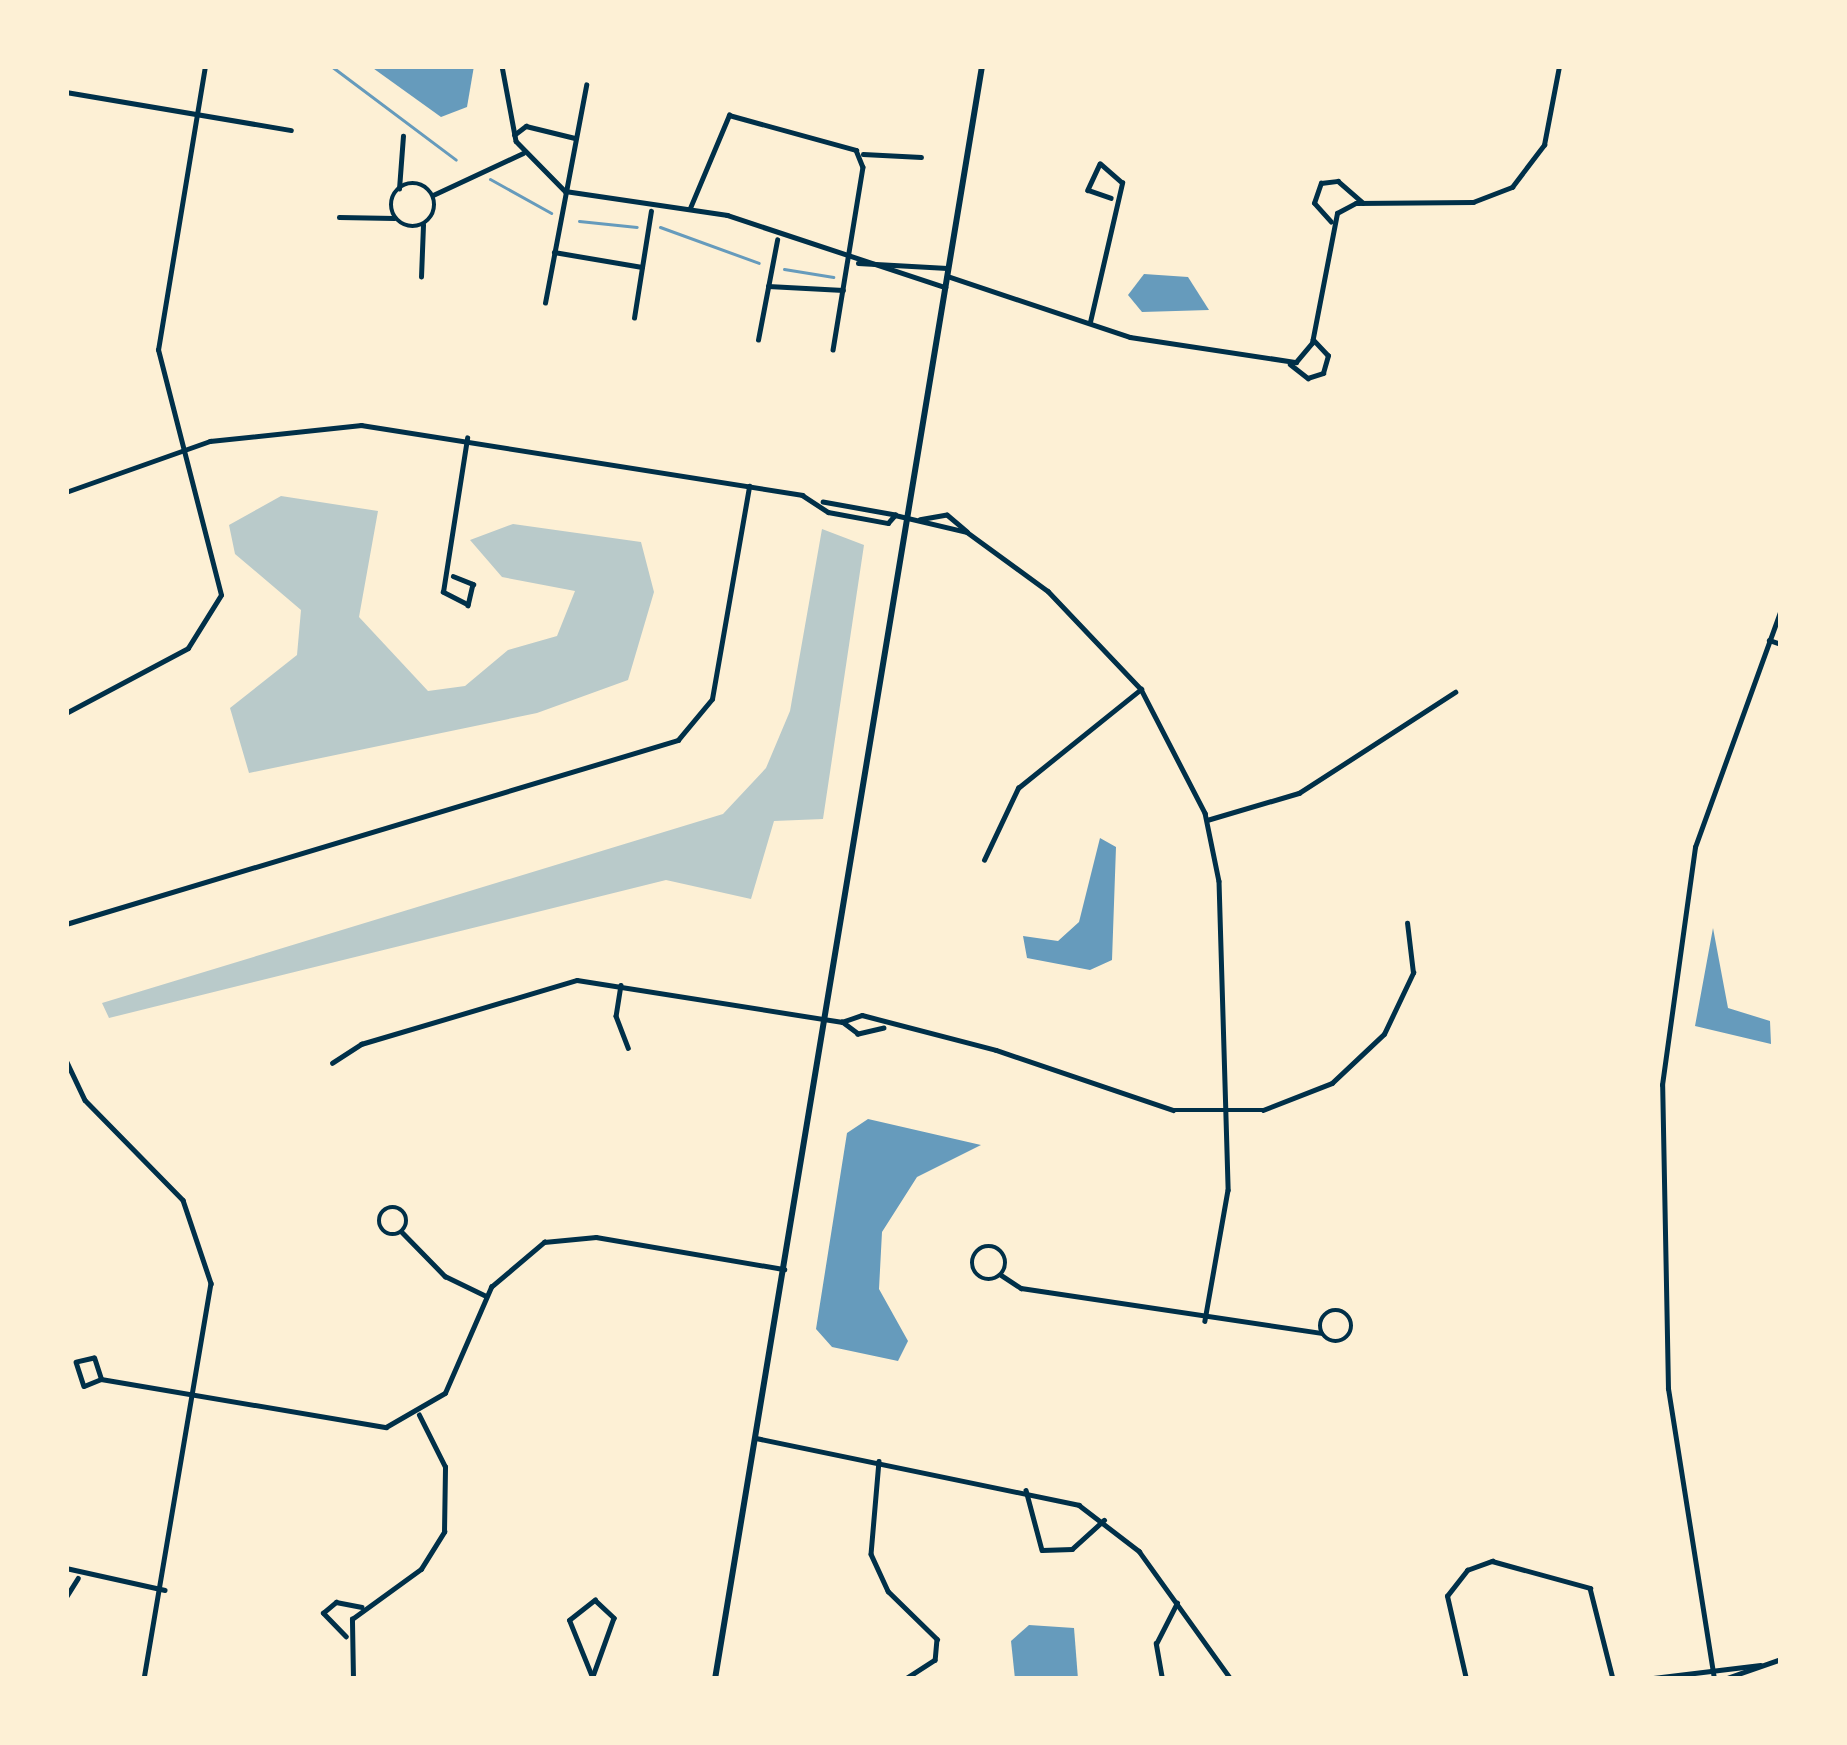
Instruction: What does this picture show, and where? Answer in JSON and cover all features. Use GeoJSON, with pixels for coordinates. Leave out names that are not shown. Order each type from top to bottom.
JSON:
{"type":"FeatureCollection","features":[{"type":"Feature","properties":{"kind":"street"},"geometry":{"type":"LineString","coordinates":[[66,713],[188,648],[216,610],[218,566],[158,342],[205,66]]}},
{"type":"Feature","properties":{"kind":"street"},"geometry":{"type":"LineString","coordinates":[[502,66],[513,135],[523,153],[565,191],[651,210],[690,208],[847,262],[948,273],[1089,323],[1290,364],[1308,378],[1325,372],[1327,354],[1312,340]]}},
{"type":"Feature","properties":{"kind":"street"},"geometry":{"type":"LineString","coordinates":[[715,1679],[982,66]]}},
{"type":"Feature","properties":{"kind":"street"},"geometry":{"type":"LineString","coordinates":[[1331,222],[1313,203],[1321,182],[1363,202],[1473,202],[1512,187],[1544,145],[1559,66]]}},
{"type":"Feature","properties":{"kind":"street"},"geometry":{"type":"LineString","coordinates":[[544,303],[586,85]]}},
{"type":"Feature","properties":{"kind":"street"},"geometry":{"type":"LineString","coordinates":[[66,92],[291,130]]}},
{"type":"Feature","properties":{"kind":"street"},"geometry":{"type":"LineString","coordinates":[[690,208],[729,116],[860,155],[921,157]]}},
{"type":"Feature","properties":{"kind":"street"},"geometry":{"type":"LineString","coordinates":[[513,135],[526,126],[575,138]]}},
{"type":"Feature","properties":{"kind":"street"},"geometry":{"type":"LineString","coordinates":[[394,218],[403,136]]}},
{"type":"Feature","properties":{"kind":"street"},"geometry":{"type":"LineString","coordinates":[[399,189],[433,195],[523,153]]}},
{"type":"Feature","properties":{"kind":"street"},"geometry":{"type":"LineString","coordinates":[[833,350],[860,155]]}},
{"type":"Feature","properties":{"kind":"street"},"geometry":{"type":"LineString","coordinates":[[1089,323],[1110,260],[1111,198],[1121,176],[1100,164],[1088,190],[1111,198]]}},
{"type":"Feature","properties":{"kind":"street"},"geometry":{"type":"LineString","coordinates":[[421,277],[423,224],[433,195]]}},
{"type":"Feature","properties":{"kind":"street"},"geometry":{"type":"LineString","coordinates":[[1290,364],[1312,340],[1331,222],[1363,202]]}},
{"type":"Feature","properties":{"kind":"street"},"geometry":{"type":"LineString","coordinates":[[634,318],[651,210]]}},
{"type":"Feature","properties":{"kind":"street"},"geometry":{"type":"LineString","coordinates":[[339,217],[423,224]]}},
{"type":"Feature","properties":{"kind":"street"},"geometry":{"type":"LineString","coordinates":[[758,340],[777,238]]}},
{"type":"Feature","properties":{"kind":"street"},"geometry":{"type":"LineString","coordinates":[[554,252],[642,266]]}},
{"type":"Feature","properties":{"kind":"street"},"geometry":{"type":"LineString","coordinates":[[858,263],[945,287]]}},
{"type":"Feature","properties":{"kind":"street"},"geometry":{"type":"LineString","coordinates":[[768,286],[843,290]]}},
{"type":"Feature","properties":{"kind":"street"},"geometry":{"type":"LineString","coordinates":[[66,492],[183,448],[317,425],[467,438],[749,486],[967,532]]}},
{"type":"Feature","properties":{"kind":"street"},"geometry":{"type":"LineString","coordinates":[[452,576],[473,584],[467,605],[443,597],[452,576],[467,438]]}},
{"type":"Feature","properties":{"kind":"street"},"geometry":{"type":"LineString","coordinates":[[66,924],[678,740],[712,699],[749,486]]}},
{"type":"Feature","properties":{"kind":"street"},"geometry":{"type":"LineString","coordinates":[[823,502],[888,523],[895,515]]}},
{"type":"Feature","properties":{"kind":"street"},"geometry":{"type":"LineString","coordinates":[[920,520],[947,515],[1048,591],[1141,689],[1207,820],[1228,1190],[1205,1321]]}},
{"type":"Feature","properties":{"kind":"street"},"geometry":{"type":"LineString","coordinates":[[1714,1679],[1668,1389],[1662,1085],[1695,847],[1781,610]]}},
{"type":"Feature","properties":{"kind":"street"},"geometry":{"type":"LineString","coordinates":[[1769,640],[1781,644]]}},
{"type":"Feature","properties":{"kind":"street"},"geometry":{"type":"LineString","coordinates":[[984,860],[1018,788],[1141,689]]}},
{"type":"Feature","properties":{"kind":"street"},"geometry":{"type":"LineString","coordinates":[[1207,820],[1299,793],[1455,692]]}},
{"type":"Feature","properties":{"kind":"street"},"geometry":{"type":"LineString","coordinates":[[842,1022],[856,1015],[884,1028],[1021,1057],[1173,1110],[1226,1114],[1304,1098],[1374,1046],[1410,983],[1407,923]]}},
{"type":"Feature","properties":{"kind":"street"},"geometry":{"type":"LineString","coordinates":[[332,1063],[361,1044],[560,983],[621,986],[826,1019],[842,1022],[858,1034],[884,1028]]}},
{"type":"Feature","properties":{"kind":"street"},"geometry":{"type":"LineString","coordinates":[[621,986],[616,1016],[628,1048]]}},
{"type":"Feature","properties":{"kind":"street"},"geometry":{"type":"LineString","coordinates":[[66,1060],[85,1100],[166,1177],[196,1226],[212,1312],[165,1590],[144,1679]]}},
{"type":"Feature","properties":{"kind":"street"},"geometry":{"type":"LineString","coordinates":[[402,1232],[404,1211],[384,1209],[382,1230],[402,1232],[445,1276],[486,1296]]}},
{"type":"Feature","properties":{"kind":"street"},"geometry":{"type":"LineString","coordinates":[[101,1379],[98,1360],[76,1362],[80,1383],[101,1379],[359,1429],[419,1415],[455,1379],[486,1296],[513,1260],[561,1238],[784,1269]]}},
{"type":"Feature","properties":{"kind":"street"},"geometry":{"type":"LineString","coordinates":[[1001,1275],[1004,1253],[977,1250],[976,1275],[1001,1275],[1205,1321],[1321,1333],[1344,1341],[1350,1317],[1331,1310],[1321,1333]]}},
{"type":"Feature","properties":{"kind":"street"},"geometry":{"type":"LineString","coordinates":[[346,1637],[362,1606],[421,1569],[444,1532],[445,1467],[419,1415]]}},
{"type":"Feature","properties":{"kind":"street"},"geometry":{"type":"LineString","coordinates":[[755,1438],[1026,1488],[1104,1520],[1177,1603],[1231,1679]]}},
{"type":"Feature","properties":{"kind":"street"},"geometry":{"type":"LineString","coordinates":[[879,1461],[871,1554],[888,1591],[937,1639],[935,1660],[906,1679]]}},
{"type":"Feature","properties":{"kind":"street"},"geometry":{"type":"LineString","coordinates":[[1026,1488],[1042,1550],[1072,1549],[1104,1520]]}},
{"type":"Feature","properties":{"kind":"street"},"geometry":{"type":"LineString","coordinates":[[1466,1679],[1447,1596],[1467,1570],[1492,1561],[1581,1579],[1597,1598],[1613,1679]]}},
{"type":"Feature","properties":{"kind":"street"},"geometry":{"type":"LineString","coordinates":[[66,1568],[78,1579],[165,1590]]}},
{"type":"Feature","properties":{"kind":"street"},"geometry":{"type":"LineString","coordinates":[[66,1597],[78,1579]]}},
{"type":"Feature","properties":{"kind":"street"},"geometry":{"type":"LineString","coordinates":[[595,1600],[614,1618],[592,1678],[569,1620],[595,1600]]}},
{"type":"Feature","properties":{"kind":"street"},"geometry":{"type":"LineString","coordinates":[[353,1679],[346,1637],[323,1613],[336,1602],[362,1606]]}},
{"type":"Feature","properties":{"kind":"street"},"geometry":{"type":"LineString","coordinates":[[1162,1679],[1156,1644],[1177,1603]]}},
{"type":"Feature","properties":{"kind":"street"},"geometry":{"type":"LineString","coordinates":[[1724,1679],[1781,1660]]}},
{"type":"Feature","properties":{"kind":"street"},"geometry":{"type":"LineString","coordinates":[[1645,1679],[1712,1666],[1760,1665]]}},
{"type":"Feature","properties":{"kind":"street"},"geometry":{"type":"LineString","coordinates":[[851,1679],[868,1679]]}},
{"type":"Feature","properties":{"kind":"shaded area"},"geometry":{"type":"Polygon","coordinates":[[[281,496],[378,511],[359,617],[428,691],[465,686],[508,650],[557,636],[575,591],[502,577],[470,540],[513,524],[641,542],[654,592],[628,680],[537,713],[249,773],[230,708],[297,655],[301,610],[235,554],[229,525],[281,496]]]}},
{"type":"Feature","properties":{"kind":"shaded area"},"geometry":{"type":"Polygon","coordinates":[[[822,529],[864,545],[823,819],[774,821],[751,899],[666,880],[109,1018],[102,1003],[723,814],[766,768],[790,711],[822,529]]]}},
{"type":"Feature","properties":{"kind":"water"},"geometry":{"type":"Polygon","coordinates":[[[370,66],[474,66],[467,107],[441,117],[370,66]]]}},
{"type":"Feature","properties":{"kind":"water"},"geometry":{"type":"Polygon","coordinates":[[[1144,274],[1188,277],[1209,310],[1142,312],[1128,295],[1144,274]]]}},
{"type":"Feature","properties":{"kind":"water"},"geometry":{"type":"Polygon","coordinates":[[[1100,838],[1116,847],[1112,960],[1090,970],[1027,958],[1023,936],[1058,941],[1079,922],[1100,838]]]}},
{"type":"Feature","properties":{"kind":"water"},"geometry":{"type":"Polygon","coordinates":[[[1713,928],[1728,1008],[1770,1021],[1771,1044],[1695,1026],[1713,928]]]}},
{"type":"Feature","properties":{"kind":"water"},"geometry":{"type":"Polygon","coordinates":[[[868,1119],[981,1145],[917,1177],[882,1232],[879,1289],[908,1341],[898,1361],[832,1347],[816,1329],[847,1133],[868,1119]]]}},
{"type":"Feature","properties":{"kind":"water"},"geometry":{"type":"Polygon","coordinates":[[[1029,1625],[1074,1628],[1078,1679],[1015,1679],[1011,1641],[1029,1625]]]}},
{"type":"Feature","properties":{"kind":"waterway"},"geometry":{"type":"LineString","coordinates":[[331,66],[456,160]]}},
{"type":"Feature","properties":{"kind":"waterway"},"geometry":{"type":"LineString","coordinates":[[490,179],[551,213]]}},
{"type":"Feature","properties":{"kind":"waterway"},"geometry":{"type":"LineString","coordinates":[[579,221],[637,227]]}},
{"type":"Feature","properties":{"kind":"waterway"},"geometry":{"type":"LineString","coordinates":[[660,227],[759,263]]}},
{"type":"Feature","properties":{"kind":"waterway"},"geometry":{"type":"LineString","coordinates":[[784,269],[833,277]]}}]}
